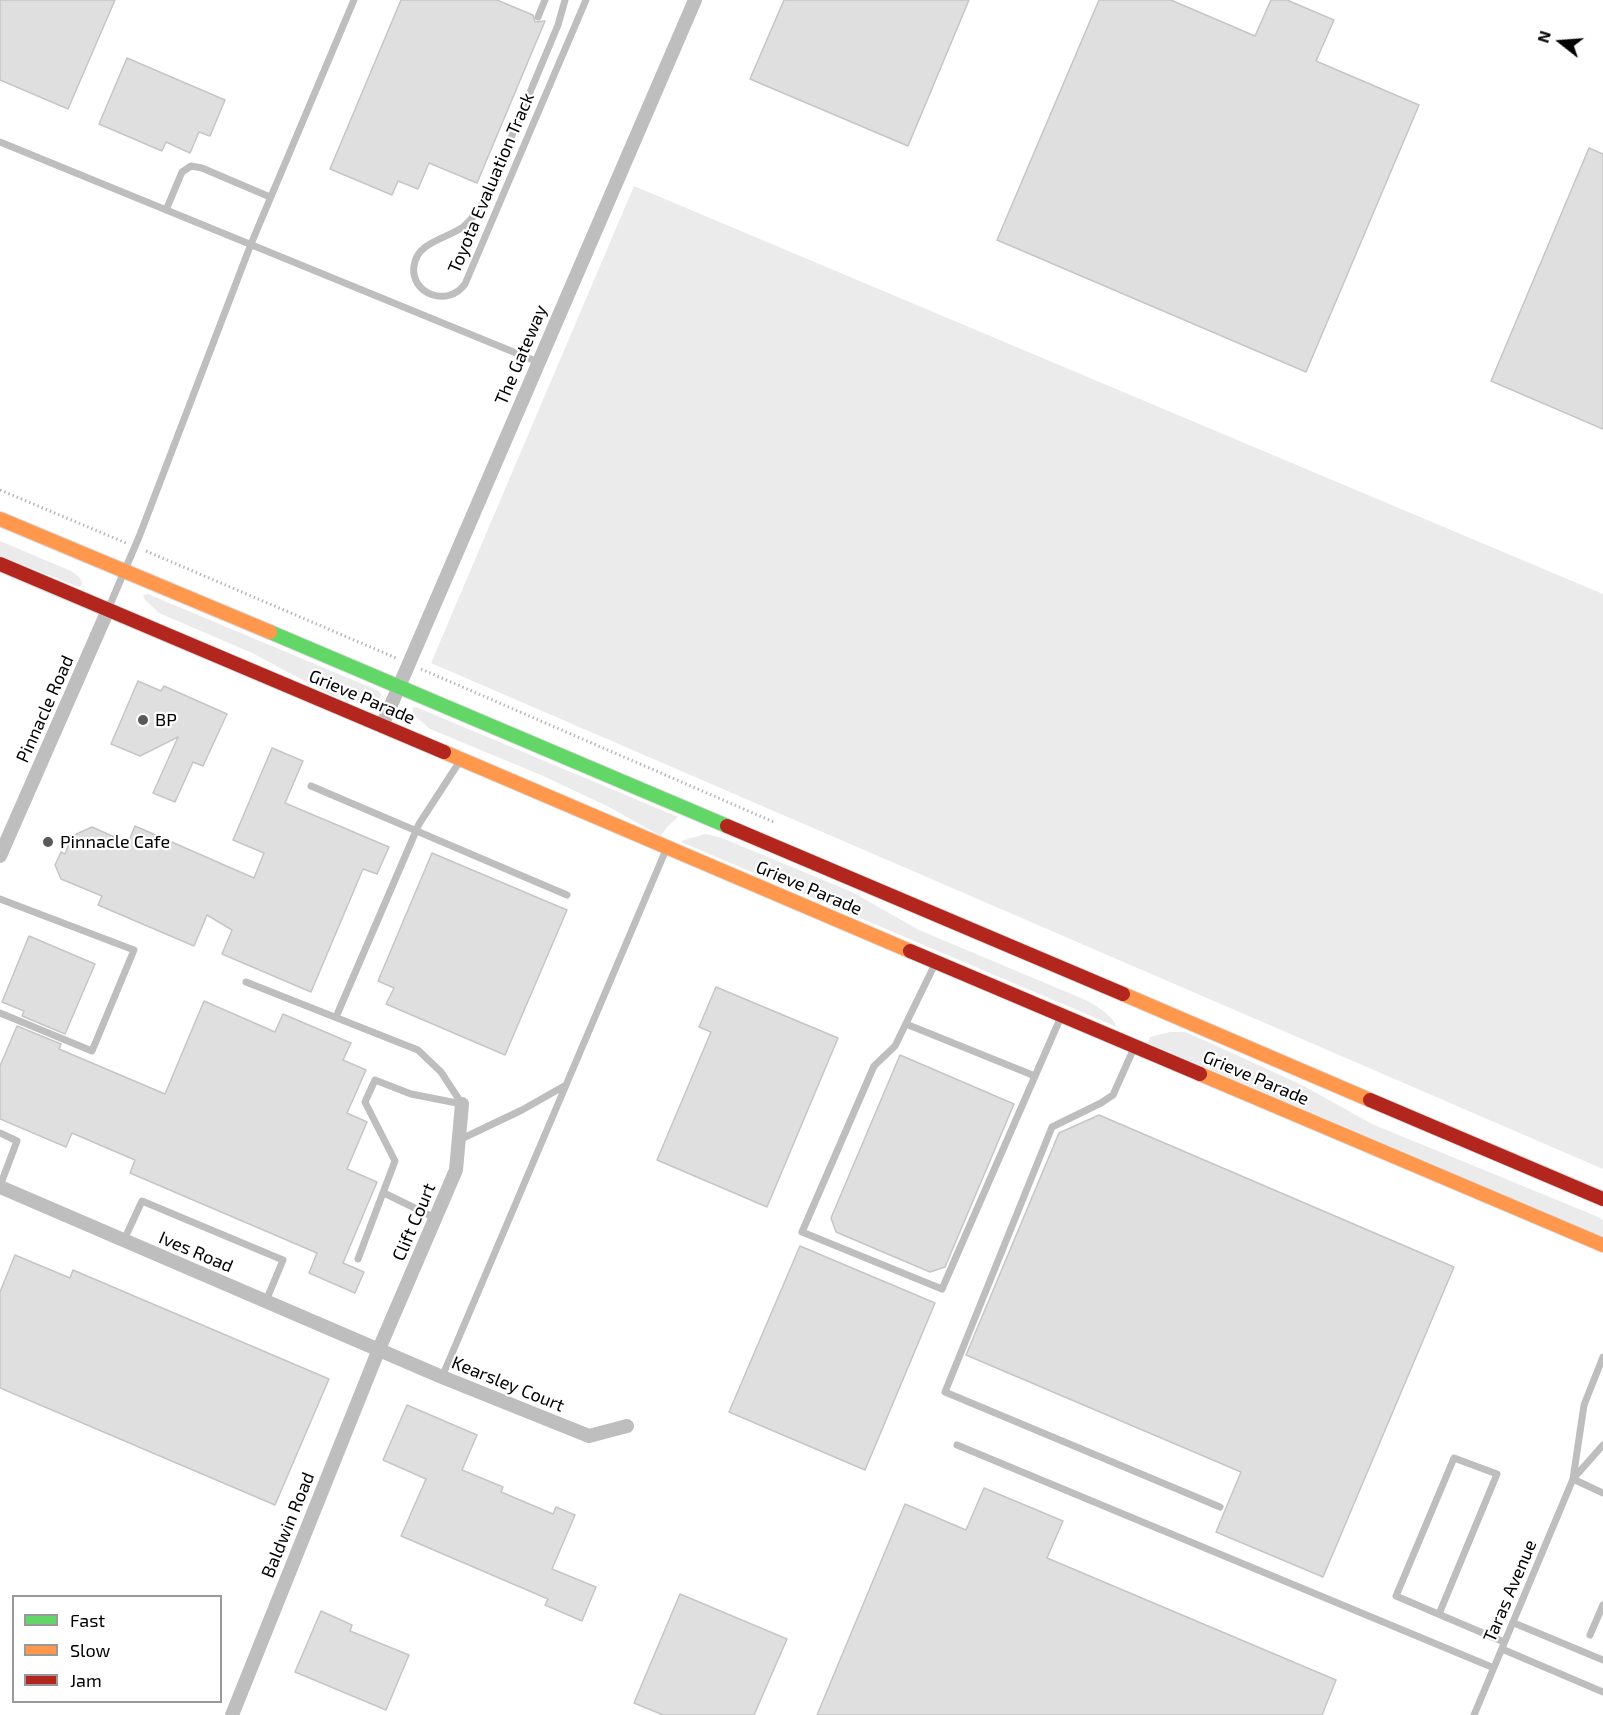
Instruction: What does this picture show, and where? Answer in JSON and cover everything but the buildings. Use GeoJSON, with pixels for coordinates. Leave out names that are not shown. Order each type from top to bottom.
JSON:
{"type":"FeatureCollection","features":[{"type":"Feature","properties":{"kind":"main road","name":"Grieve Parade"},"geometry":{"type":"LineString","coordinates":[[0,519],[398,686],[1603,1200]]}},
{"type":"Feature","properties":{"kind":"main road","name":"Grieve Parade"},"geometry":{"type":"LineString","coordinates":[[0,564],[1603,1245]]}},
{"type":"Feature","properties":{"kind":"street","name":"The Gateway"},"geometry":{"type":"LineString","coordinates":[[382,726],[695,0]]}},
{"type":"Feature","properties":{"kind":"street","name":"Pinnacle Road"},"geometry":{"type":"LineString","coordinates":[[0,856],[108,610]]}},
{"type":"Feature","properties":{"kind":"street","name":"Clift Court"},"geometry":{"type":"LineString","coordinates":[[379,1349],[456,1170],[462,1104]]}},
{"type":"Feature","properties":{"kind":"street","name":"Ives Road"},"geometry":{"type":"LineString","coordinates":[[0,1186],[379,1349]]}},
{"type":"Feature","properties":{"kind":"street","name":"Kearsley Court"},"geometry":{"type":"LineString","coordinates":[[379,1349],[589,1436],[627,1426]]}},
{"type":"Feature","properties":{"kind":"street","name":"Baldwin Road"},"geometry":{"type":"LineString","coordinates":[[232,1715],[379,1349]]}},
{"type":"Feature","properties":{"kind":"lane"},"geometry":{"type":"LineString","coordinates":[[108,610],[135,547],[251,244],[354,0]]}},
{"type":"Feature","properties":{"kind":"lane"},"geometry":{"type":"LineString","coordinates":[[538,17],[545,0]]}},
{"type":"Feature","properties":{"kind":"lane","name":"Toyota Evaluation Track"},"geometry":{"type":"LineString","coordinates":[[565,0],[558,25],[486,198],[477,214],[463,226],[425,247],[416,259],[415,277],[429,293],[444,297],[450,296],[461,290],[465,284],[586,0]]}},
{"type":"Feature","properties":{"kind":"lane"},"geometry":{"type":"LineString","coordinates":[[0,142],[538,362]]}},
{"type":"Feature","properties":{"kind":"lane"},"geometry":{"type":"LineString","coordinates":[[166,210],[183,172],[190,166],[201,168],[270,198]]}},
{"type":"Feature","properties":{"kind":"lane"},"geometry":{"type":"LineString","coordinates":[[336,1017],[416,832],[461,759]]}},
{"type":"Feature","properties":{"kind":"lane"},"geometry":{"type":"LineString","coordinates":[[310,786],[567,895]]}},
{"type":"Feature","properties":{"kind":"lane"},"geometry":{"type":"LineString","coordinates":[[442,1377],[667,847]]}},
{"type":"Feature","properties":{"kind":"lane"},"geometry":{"type":"LineString","coordinates":[[0,899],[134,950],[92,1051],[0,1013]]}},
{"type":"Feature","properties":{"kind":"lane"},"geometry":{"type":"LineString","coordinates":[[936,962],[895,1046],[874,1066],[802,1232],[942,1289],[1061,1016]]}},
{"type":"Feature","properties":{"kind":"lane"},"geometry":{"type":"LineString","coordinates":[[246,982],[418,1050],[441,1072],[462,1104]]}},
{"type":"Feature","properties":{"kind":"lane"},"geometry":{"type":"LineString","coordinates":[[906,1024],[1035,1076]]}},
{"type":"Feature","properties":{"kind":"lane"},"geometry":{"type":"LineString","coordinates":[[1135,1046],[1113,1095],[1052,1128],[945,1392],[1220,1507]]}},
{"type":"Feature","properties":{"kind":"lane"},"geometry":{"type":"LineString","coordinates":[[358,1259],[395,1161],[365,1102],[375,1080],[411,1094],[462,1104]]}},
{"type":"Feature","properties":{"kind":"lane"},"geometry":{"type":"LineString","coordinates":[[459,1140],[522,1110],[566,1084]]}},
{"type":"Feature","properties":{"kind":"lane"},"geometry":{"type":"LineString","coordinates":[[0,1133],[17,1141],[0,1186]]}},
{"type":"Feature","properties":{"kind":"lane"},"geometry":{"type":"LineString","coordinates":[[384,1193],[435,1218]]}},
{"type":"Feature","properties":{"kind":"lane"},"geometry":{"type":"LineString","coordinates":[[124,1240],[142,1201],[283,1260],[266,1301]]}},
{"type":"Feature","properties":{"kind":"lane","name":"Taras Avenue"},"geometry":{"type":"LineString","coordinates":[[1473,1715],[1574,1479],[1584,1406],[1603,1358]]}},
{"type":"Feature","properties":{"kind":"lane"},"geometry":{"type":"LineString","coordinates":[[957,1445],[1494,1668]]}},
{"type":"Feature","properties":{"kind":"lane","name":"Taras Avenue"},"geometry":{"type":"LineString","coordinates":[[1574,1479],[1603,1445]]}},
{"type":"Feature","properties":{"kind":"lane"},"geometry":{"type":"LineString","coordinates":[[1439,1614],[1497,1474],[1454,1458],[1396,1596],[1603,1692]]}},
{"type":"Feature","properties":{"kind":"lane"},"geometry":{"type":"LineString","coordinates":[[1574,1479],[1603,1492]]}},
{"type":"Feature","properties":{"kind":"lane"},"geometry":{"type":"LineString","coordinates":[[1590,1635],[1603,1605]]}},
{"type":"Feature","properties":{"kind":"lane"},"geometry":{"type":"LineString","coordinates":[[1514,1623],[1603,1660]]}},
{"type":"Feature","properties":{"kind":"path"},"geometry":{"type":"LineString","coordinates":[[0,490],[408,663]]}},
{"type":"Feature","properties":{"kind":"shaded area"},"geometry":{"type":"Polygon","coordinates":[[[634,186],[1603,594],[1603,1169],[431,663],[634,186]]]}},
{"type":"Feature","properties":{"kind":"shaded area"},"geometry":{"type":"Polygon","coordinates":[[[0,541],[71,571],[77,575],[82,585],[79,587],[0,556],[0,541]]]}},
{"type":"Feature","properties":{"kind":"shaded area"},"geometry":{"type":"Polygon","coordinates":[[[148,594],[379,691],[380,698],[362,704],[331,695],[252,653],[159,613],[145,600],[143,595],[148,594]]]}},
{"type":"Feature","properties":{"kind":"shaded area"},"geometry":{"type":"Polygon","coordinates":[[[416,707],[678,817],[661,836],[609,807],[541,775],[430,729],[415,716],[412,708],[416,707]]]}},
{"type":"Feature","properties":{"kind":"shaded area"},"geometry":{"type":"Polygon","coordinates":[[[706,834],[722,838],[852,892],[919,930],[1088,1001],[1108,1015],[1117,1027],[681,842],[706,834]]]}},
{"type":"Feature","properties":{"kind":"shaded area"},"geometry":{"type":"Polygon","coordinates":[[[1170,1032],[1185,1032],[1206,1041],[1302,1085],[1372,1124],[1596,1216],[1603,1220],[1603,1236],[1148,1043],[1150,1037],[1170,1032]]]}},
{"type":"Feature","properties":{"kind":"traffic: fast"},"geometry":{"type":"LineString","coordinates":[[270,632],[727,826]]}},
{"type":"Feature","properties":{"kind":"traffic: slow"},"geometry":{"type":"LineString","coordinates":[[0,519],[270,632]]}},
{"type":"Feature","properties":{"kind":"traffic: slow"},"geometry":{"type":"LineString","coordinates":[[444,752],[910,951]]}},
{"type":"Feature","properties":{"kind":"traffic: slow"},"geometry":{"type":"LineString","coordinates":[[1123,994],[1370,1100]]}},
{"type":"Feature","properties":{"kind":"traffic: slow"},"geometry":{"type":"LineString","coordinates":[[1200,1074],[1603,1245]]}},
{"type":"Feature","properties":{"kind":"traffic: jam"},"geometry":{"type":"LineString","coordinates":[[0,564],[444,752]]}},
{"type":"Feature","properties":{"kind":"traffic: jam"},"geometry":{"type":"LineString","coordinates":[[727,826],[1123,994]]}},
{"type":"Feature","properties":{"kind":"traffic: jam"},"geometry":{"type":"LineString","coordinates":[[910,951],[1200,1074]]}},
{"type":"Feature","properties":{"kind":"traffic: jam"},"geometry":{"type":"LineString","coordinates":[[1370,1100],[1603,1199]]}},
{"type":"Feature","properties":{"kind":"place","name":"BP"},"geometry":{"type":"Point","coordinates":[143,720]}},
{"type":"Feature","properties":{"kind":"place","name":"Pinnacle Cafe"},"geometry":{"type":"Point","coordinates":[48,842]}}]}
